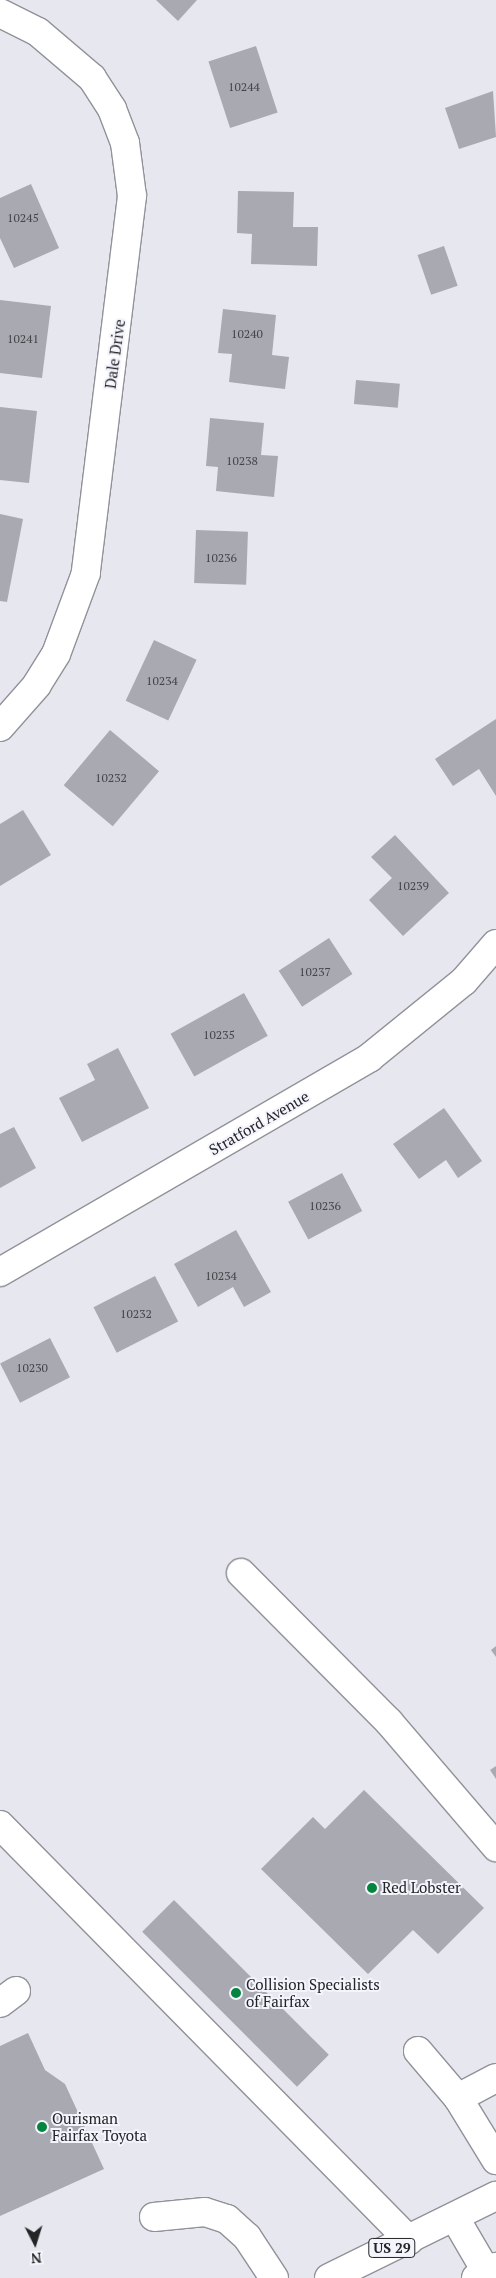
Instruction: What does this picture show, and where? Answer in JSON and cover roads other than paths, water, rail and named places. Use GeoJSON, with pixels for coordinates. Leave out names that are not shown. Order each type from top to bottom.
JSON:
{"type":"FeatureCollection","features":[{"type":"Feature","properties":{"kind":"street","name":"Dale Drive"},"geometry":{"type":"LineString","coordinates":[[0,13],[38,32],[92,78],[112,109],[125,142],[132,196],[86,573],[56,654],[37,686],[0,727]]}},
{"type":"Feature","properties":{"kind":"street","name":"Stratford Avenue"},"geometry":{"type":"LineString","coordinates":[[0,1272],[369,1058],[438,1004],[496,944]]}},
{"type":"Feature","properties":{"kind":"street"},"geometry":{"type":"LineString","coordinates":[[241,1573],[389,1722],[496,1847]]}},
{"type":"Feature","properties":{"kind":"street"},"geometry":{"type":"LineString","coordinates":[[0,1825],[409,2240]]}},
{"type":"Feature","properties":{"kind":"street"},"geometry":{"type":"LineString","coordinates":[[418,2051],[458,2098],[496,2160]]}},
{"type":"Feature","properties":{"kind":"street"},"geometry":{"type":"LineString","coordinates":[[458,2098],[496,2078]]}},
{"type":"Feature","properties":{"kind":"street","name":"US 29"},"geometry":{"type":"LineString","coordinates":[[329,2278],[496,2196]]}},
{"type":"Feature","properties":{"kind":"street"},"geometry":{"type":"LineString","coordinates":[[154,2216],[205,2212],[227,2219],[247,2237],[274,2278]]}},
{"type":"Feature","properties":{"kind":"street"},"geometry":{"type":"LineString","coordinates":[[454,2218],[487,2274]]}},
{"type":"Feature","properties":{"kind":"place","name":"Red Lobster"},"geometry":{"type":"Point","coordinates":[372,1888]}},
{"type":"Feature","properties":{"kind":"place","name":"Collision Specialists of Fairfax"},"geometry":{"type":"Point","coordinates":[236,1993]}},
{"type":"Feature","properties":{"kind":"place","name":"Ourisman Fairfax Toyota"},"geometry":{"type":"Point","coordinates":[42,2127]}}]}
